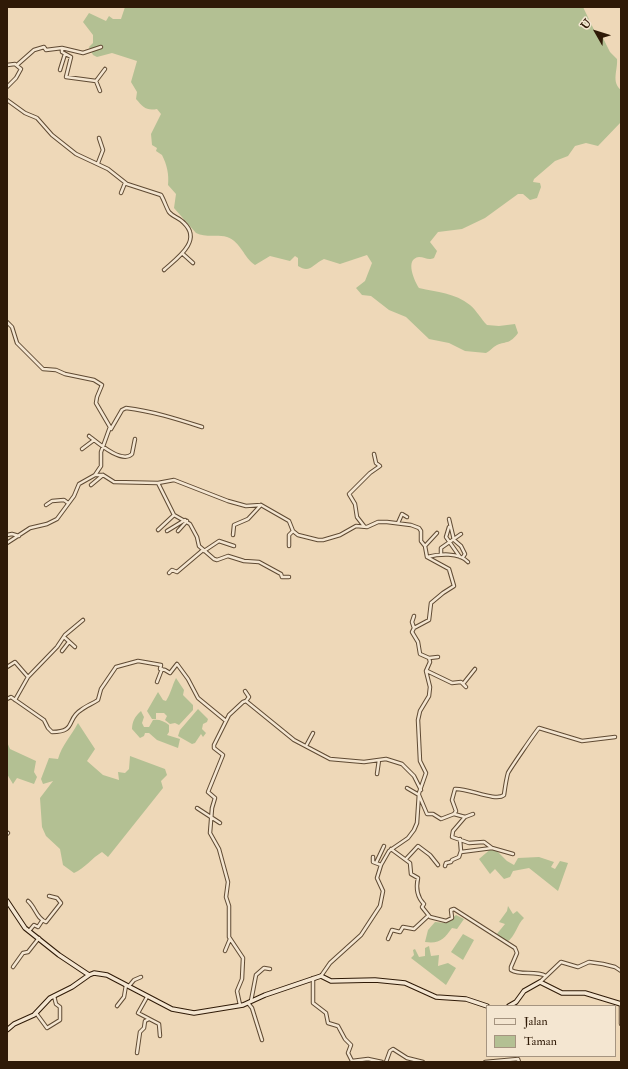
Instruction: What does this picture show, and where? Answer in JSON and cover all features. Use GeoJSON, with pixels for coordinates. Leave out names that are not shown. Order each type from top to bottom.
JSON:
{"type":"FeatureCollection","features":[{"type":"Feature","properties":{"kind":"street"},"geometry":{"type":"LineString","coordinates":[[7,65],[17,65],[39,48],[44,47],[46,50],[62,48],[84,53],[101,47]]}},
{"type":"Feature","properties":{"kind":"street"},"geometry":{"type":"LineString","coordinates":[[62,48],[62,52],[71,57],[65,77],[96,81]]}},
{"type":"Feature","properties":{"kind":"street"},"geometry":{"type":"LineString","coordinates":[[60,70],[65,54]]}},
{"type":"Feature","properties":{"kind":"street"},"geometry":{"type":"LineString","coordinates":[[7,87],[21,71],[21,68],[17,65]]}},
{"type":"Feature","properties":{"kind":"street"},"geometry":{"type":"LineString","coordinates":[[96,81],[104,69]]}},
{"type":"Feature","properties":{"kind":"street"},"geometry":{"type":"LineString","coordinates":[[96,81],[99,85],[100,91]]}},
{"type":"Feature","properties":{"kind":"street"},"geometry":{"type":"LineString","coordinates":[[7,100],[25,113],[37,118],[52,135],[76,154],[98,163],[125,183],[144,191],[159,193],[171,214],[186,224],[189,230],[189,242],[183,254],[164,270]]}},
{"type":"Feature","properties":{"kind":"street"},"geometry":{"type":"LineString","coordinates":[[98,163],[103,150],[99,138]]}},
{"type":"Feature","properties":{"kind":"street"},"geometry":{"type":"LineString","coordinates":[[121,193],[125,183]]}},
{"type":"Feature","properties":{"kind":"street"},"geometry":{"type":"LineString","coordinates":[[183,254],[193,263]]}},
{"type":"Feature","properties":{"kind":"street"},"geometry":{"type":"LineString","coordinates":[[7,322],[12,328],[17,343],[43,369],[56,370],[65,374],[94,380],[102,384],[102,388],[97,397],[96,403],[110,429]]}},
{"type":"Feature","properties":{"kind":"street"},"geometry":{"type":"LineString","coordinates":[[7,543],[19,537],[30,528],[47,524],[57,519],[74,496],[79,484],[95,475],[101,466],[101,454],[103,447],[110,429],[122,410],[126,408],[160,413],[173,419],[202,427]]}},
{"type":"Feature","properties":{"kind":"street"},"geometry":{"type":"LineString","coordinates":[[89,436],[113,453],[129,456],[134,448],[135,439]]}},
{"type":"Feature","properties":{"kind":"street"},"geometry":{"type":"LineString","coordinates":[[82,449],[94,440]]}},
{"type":"Feature","properties":{"kind":"street"},"geometry":{"type":"LineString","coordinates":[[364,527],[358,519],[355,504],[349,494],[370,473],[380,466],[376,463],[374,454]]}},
{"type":"Feature","properties":{"kind":"street"},"geometry":{"type":"LineString","coordinates":[[95,475],[104,475],[114,482],[158,483],[174,480],[228,501],[246,506],[261,505],[289,521],[293,531],[298,535],[323,540],[340,535],[356,526],[364,527],[378,522],[398,523],[419,528],[421,541],[425,546],[427,557]]}},
{"type":"Feature","properties":{"kind":"street"},"geometry":{"type":"LineString","coordinates":[[91,485],[104,475]]}},
{"type":"Feature","properties":{"kind":"street"},"geometry":{"type":"LineString","coordinates":[[158,483],[174,515],[186,521],[197,537],[198,543],[215,560],[228,556],[244,561],[259,562],[280,574],[282,577],[289,577]]}},
{"type":"Feature","properties":{"kind":"street"},"geometry":{"type":"LineString","coordinates":[[46,505],[53,501],[64,500],[68,503]]}},
{"type":"Feature","properties":{"kind":"street"},"geometry":{"type":"LineString","coordinates":[[233,535],[235,524],[248,519],[261,505]]}},
{"type":"Feature","properties":{"kind":"street"},"geometry":{"type":"LineString","coordinates":[[398,523],[402,514],[407,517]]}},
{"type":"Feature","properties":{"kind":"street"},"geometry":{"type":"LineString","coordinates":[[158,530],[174,515]]}},
{"type":"Feature","properties":{"kind":"street"},"geometry":{"type":"LineString","coordinates":[[166,531],[186,521]]}},
{"type":"Feature","properties":{"kind":"street"},"geometry":{"type":"LineString","coordinates":[[178,531],[186,521]]}},
{"type":"Feature","properties":{"kind":"street"},"geometry":{"type":"LineString","coordinates":[[462,557],[465,554],[461,546],[454,538],[450,521],[446,537],[462,557],[468,562]]}},
{"type":"Feature","properties":{"kind":"street"},"geometry":{"type":"LineString","coordinates":[[289,546],[289,535],[293,531]]}},
{"type":"Feature","properties":{"kind":"street"},"geometry":{"type":"LineString","coordinates":[[425,546],[437,533]]}},
{"type":"Feature","properties":{"kind":"street"},"geometry":{"type":"LineString","coordinates":[[7,535],[14,534],[19,537]]}},
{"type":"Feature","properties":{"kind":"street"},"geometry":{"type":"LineString","coordinates":[[440,554],[441,548],[461,534]]}},
{"type":"Feature","properties":{"kind":"street"},"geometry":{"type":"LineString","coordinates":[[169,573],[172,570],[176,572],[204,550],[219,541],[234,546]]}},
{"type":"Feature","properties":{"kind":"street"},"geometry":{"type":"LineString","coordinates":[[195,547],[198,543]]}},
{"type":"Feature","properties":{"kind":"street"},"geometry":{"type":"LineString","coordinates":[[427,557],[440,554],[462,557]]}},
{"type":"Feature","properties":{"kind":"street"},"geometry":{"type":"LineString","coordinates":[[414,628],[429,620],[431,603],[443,592],[454,586],[447,566],[427,557]]}},
{"type":"Feature","properties":{"kind":"street"},"geometry":{"type":"LineString","coordinates":[[414,616],[412,622],[414,628],[412,632],[418,642],[420,654],[429,658],[438,657]]}},
{"type":"Feature","properties":{"kind":"street"},"geometry":{"type":"LineString","coordinates":[[15,700],[28,677],[57,647],[64,636],[84,620]]}},
{"type":"Feature","properties":{"kind":"street"},"geometry":{"type":"LineString","coordinates":[[64,636],[75,647]]}},
{"type":"Feature","properties":{"kind":"street"},"geometry":{"type":"LineString","coordinates":[[62,651],[69,642]]}},
{"type":"Feature","properties":{"kind":"street"},"geometry":{"type":"LineString","coordinates":[[321,976],[330,963],[361,935],[379,907],[383,891],[377,878],[381,865],[391,849],[409,837],[417,824],[419,795],[426,773],[420,761],[418,720],[420,711],[429,696],[430,686],[426,671],[430,662],[429,658]]}},
{"type":"Feature","properties":{"kind":"street"},"geometry":{"type":"LineString","coordinates":[[7,699],[10,697],[44,720],[52,732],[62,732],[69,727],[81,710],[98,700],[101,689],[111,675],[112,670],[116,667],[144,661],[161,665],[160,669],[162,669],[157,682]]}},
{"type":"Feature","properties":{"kind":"street"},"geometry":{"type":"LineString","coordinates":[[7,667],[15,662],[28,677]]}},
{"type":"Feature","properties":{"kind":"street"},"geometry":{"type":"LineString","coordinates":[[162,669],[170,673],[178,664],[198,698],[226,721]]}},
{"type":"Feature","properties":{"kind":"street"},"geometry":{"type":"LineString","coordinates":[[463,684],[475,669]]}},
{"type":"Feature","properties":{"kind":"street"},"geometry":{"type":"LineString","coordinates":[[426,671],[452,683],[463,684],[466,687]]}},
{"type":"Feature","properties":{"kind":"street"},"geometry":{"type":"LineString","coordinates":[[225,951],[230,939],[229,906],[226,897],[228,882],[218,847],[210,836],[210,815],[215,798],[208,791],[223,755],[213,746],[226,721],[239,705],[246,701],[249,697],[245,691]]}},
{"type":"Feature","properties":{"kind":"street"},"geometry":{"type":"LineString","coordinates":[[246,701],[294,740],[332,760],[364,762],[389,760],[404,766],[414,776],[421,790]]}},
{"type":"Feature","properties":{"kind":"street"},"geometry":{"type":"LineString","coordinates":[[454,814],[456,811],[452,798],[455,789],[469,790],[493,798],[502,798],[504,795],[508,773],[539,728],[582,741],[615,737]]}},
{"type":"Feature","properties":{"kind":"street"},"geometry":{"type":"LineString","coordinates":[[306,746],[313,733]]}},
{"type":"Feature","properties":{"kind":"street"},"geometry":{"type":"LineString","coordinates":[[377,774],[379,760]]}},
{"type":"Feature","properties":{"kind":"street"},"geometry":{"type":"LineString","coordinates":[[407,788],[419,795],[426,813],[432,814],[440,819],[454,814],[465,817]]}},
{"type":"Feature","properties":{"kind":"street"},"geometry":{"type":"LineString","coordinates":[[197,808],[210,815],[220,823]]}},
{"type":"Feature","properties":{"kind":"street"},"geometry":{"type":"LineString","coordinates":[[474,814],[465,817],[451,834],[452,837],[469,842],[484,842],[492,848],[513,854]]}},
{"type":"Feature","properties":{"kind":"street"},"geometry":{"type":"LineString","coordinates":[[460,839],[460,854]]}},
{"type":"Feature","properties":{"kind":"street"},"geometry":{"type":"LineString","coordinates":[[376,863],[384,846]]}},
{"type":"Feature","properties":{"kind":"street"},"geometry":{"type":"LineString","coordinates":[[406,860],[418,846],[430,855],[438,865]]}},
{"type":"Feature","properties":{"kind":"street"},"geometry":{"type":"LineString","coordinates":[[444,866],[460,854],[492,848]]}},
{"type":"Feature","properties":{"kind":"street"},"geometry":{"type":"LineString","coordinates":[[391,849],[410,864],[411,874],[418,878],[417,887],[420,900],[424,904],[422,907],[428,916],[446,921],[452,918],[451,910],[454,909],[515,948],[517,953],[511,970],[519,973],[540,973],[546,976]]}},
{"type":"Feature","properties":{"kind":"street"},"geometry":{"type":"LineString","coordinates":[[373,857],[373,861],[381,865]]}},
{"type":"Feature","properties":{"kind":"street"},"geometry":{"type":"LineString","coordinates":[[29,931],[34,925],[38,927],[42,921],[46,922],[51,914],[60,905],[59,900],[49,896]]}},
{"type":"Feature","properties":{"kind":"street"},"geometry":{"type":"LineString","coordinates":[[28,901],[42,921]]}},
{"type":"Feature","properties":{"kind":"street"},"geometry":{"type":"LineString","coordinates":[[7,902],[25,928],[64,959],[89,975]]}},
{"type":"Feature","properties":{"kind":"street"},"geometry":{"type":"LineString","coordinates":[[388,939],[392,930],[400,932],[404,927],[415,929],[428,916]]}},
{"type":"Feature","properties":{"kind":"street"},"geometry":{"type":"LineString","coordinates":[[13,967],[23,953],[28,952],[39,938]]}},
{"type":"Feature","properties":{"kind":"street"},"geometry":{"type":"LineString","coordinates":[[230,939],[243,958],[242,979],[237,993],[240,1006]]}},
{"type":"Feature","properties":{"kind":"street"},"geometry":{"type":"LineString","coordinates":[[511,1005],[517,1001],[524,991],[540,982],[558,963],[562,962],[578,967],[589,962],[603,964],[615,967],[621,972]]}},
{"type":"Feature","properties":{"kind":"street"},"geometry":{"type":"LineString","coordinates":[[262,1040],[249,1003],[256,974],[264,968],[270,968]]}},
{"type":"Feature","properties":{"kind":"street"},"geometry":{"type":"LineString","coordinates":[[7,1030],[14,1024],[30,1018],[44,1003],[72,987],[89,975],[102,973],[172,1010],[189,1013],[216,1011],[240,1006],[272,992],[321,976],[331,980],[375,980],[405,984],[435,996],[466,999],[486,1006]]}},
{"type":"Feature","properties":{"kind":"street"},"geometry":{"type":"LineString","coordinates":[[117,1006],[124,998],[127,986],[134,980],[141,977]]}},
{"type":"Feature","properties":{"kind":"street"},"geometry":{"type":"LineString","coordinates":[[313,978],[313,1003],[326,1013],[328,1022],[338,1026],[345,1039],[352,1045],[348,1053],[352,1061],[368,1059],[382,1062]]}},
{"type":"Feature","properties":{"kind":"street"},"geometry":{"type":"LineString","coordinates":[[540,982],[564,994],[585,993],[621,1004],[621,1024]]}},
{"type":"Feature","properties":{"kind":"street"},"geometry":{"type":"LineString","coordinates":[[36,1013],[47,1028],[60,1020],[60,1007],[56,1004],[54,996]]}},
{"type":"Feature","properties":{"kind":"street"},"geometry":{"type":"LineString","coordinates":[[147,997],[138,1013],[160,1025],[160,1036]]}},
{"type":"Feature","properties":{"kind":"street"},"geometry":{"type":"LineString","coordinates":[[137,1053],[141,1030],[144,1028],[146,1020],[149,1019]]}},
{"type":"Feature","properties":{"kind":"street"},"geometry":{"type":"LineString","coordinates":[[386,1062],[390,1051],[393,1050],[407,1058],[423,1062]]}},
{"type":"Feature","properties":{"kind":"street"},"geometry":{"type":"LineString","coordinates":[[485,1062],[518,1059],[519,1062]]}},
{"type":"Feature","properties":{"kind":"green space"},"geometry":{"type":"Polygon","coordinates":[[[125,7],[583,7],[596,34],[603,38],[610,52],[617,59],[616,83],[621,90],[621,122],[598,146],[586,143],[575,146],[568,156],[555,161],[534,179],[533,182],[540,183],[541,187],[537,198],[530,200],[523,194],[518,194],[485,218],[462,229],[438,232],[430,242],[437,251],[434,258],[428,259],[419,257],[412,262],[411,266],[415,281],[419,288],[446,294],[464,301],[472,307],[487,325],[499,326],[515,324],[518,333],[515,337],[508,342],[497,345],[486,353],[465,351],[449,343],[429,339],[406,317],[389,310],[371,296],[362,295],[356,288],[365,281],[372,263],[367,255],[340,264],[324,259],[309,269],[298,266],[298,258],[295,256],[290,261],[270,256],[255,265],[232,239],[223,236],[196,233],[174,208],[176,194],[168,185],[168,173],[165,162],[162,155],[156,151],[157,148],[152,145],[151,134],[161,114],[157,109],[145,108],[136,99],[137,92],[131,82],[137,61],[112,53],[97,57],[93,55],[89,47],[93,43],[93,35],[83,22],[89,13],[106,21],[109,16],[113,19],[121,19],[125,7]]]}},
{"type":"Feature","properties":{"kind":"green space"},"geometry":{"type":"Polygon","coordinates":[[[176,678],[184,690],[183,695],[193,705],[193,710],[179,725],[175,723],[170,724],[165,720],[167,716],[164,713],[156,713],[156,719],[152,719],[147,711],[158,692],[163,700],[166,701],[176,678]]]}},
{"type":"Feature","properties":{"kind":"green space"},"geometry":{"type":"Polygon","coordinates":[[[198,709],[208,719],[207,722],[203,724],[202,729],[206,733],[203,737],[201,734],[195,743],[192,744],[178,736],[180,730],[198,709]]]}},
{"type":"Feature","properties":{"kind":"green space"},"geometry":{"type":"Polygon","coordinates":[[[141,711],[144,717],[142,723],[144,727],[149,727],[153,720],[165,722],[169,725],[169,732],[167,735],[180,739],[178,748],[157,740],[149,733],[145,733],[144,736],[140,738],[132,729],[134,719],[141,711]]]}},
{"type":"Feature","properties":{"kind":"green space"},"geometry":{"type":"Polygon","coordinates":[[[78,723],[95,749],[87,761],[103,775],[119,780],[118,772],[125,773],[129,769],[130,756],[165,769],[167,775],[161,781],[163,788],[108,857],[102,852],[74,873],[63,865],[60,849],[46,836],[42,827],[40,798],[53,781],[43,784],[41,779],[49,758],[58,759],[64,745],[78,723]]]}},
{"type":"Feature","properties":{"kind":"green space"},"geometry":{"type":"Polygon","coordinates":[[[7,742],[10,749],[36,761],[34,772],[37,777],[34,784],[17,778],[13,784],[7,774],[7,742]]]}},
{"type":"Feature","properties":{"kind":"green space"},"geometry":{"type":"Polygon","coordinates":[[[493,847],[507,861],[514,865],[518,858],[539,857],[554,862],[551,867],[555,869],[560,861],[568,863],[558,891],[529,868],[513,871],[510,877],[504,879],[495,869],[490,874],[479,859],[493,847]]]}},
{"type":"Feature","properties":{"kind":"green space"},"geometry":{"type":"Polygon","coordinates":[[[508,906],[513,914],[517,911],[524,918],[507,942],[496,935],[505,924],[499,922],[507,911],[508,906]]]}},
{"type":"Feature","properties":{"kind":"green space"},"geometry":{"type":"Polygon","coordinates":[[[456,915],[464,919],[457,929],[452,928],[441,940],[425,942],[428,930],[435,922],[446,923],[456,915]]]}},
{"type":"Feature","properties":{"kind":"green space"},"geometry":{"type":"Polygon","coordinates":[[[463,934],[474,940],[463,960],[451,952],[463,934]]]}},
{"type":"Feature","properties":{"kind":"green space"},"geometry":{"type":"Polygon","coordinates":[[[429,946],[431,956],[439,955],[438,966],[448,963],[456,968],[446,985],[411,958],[414,955],[413,950],[415,949],[419,957],[425,956],[425,948],[429,946]]]}}]}
